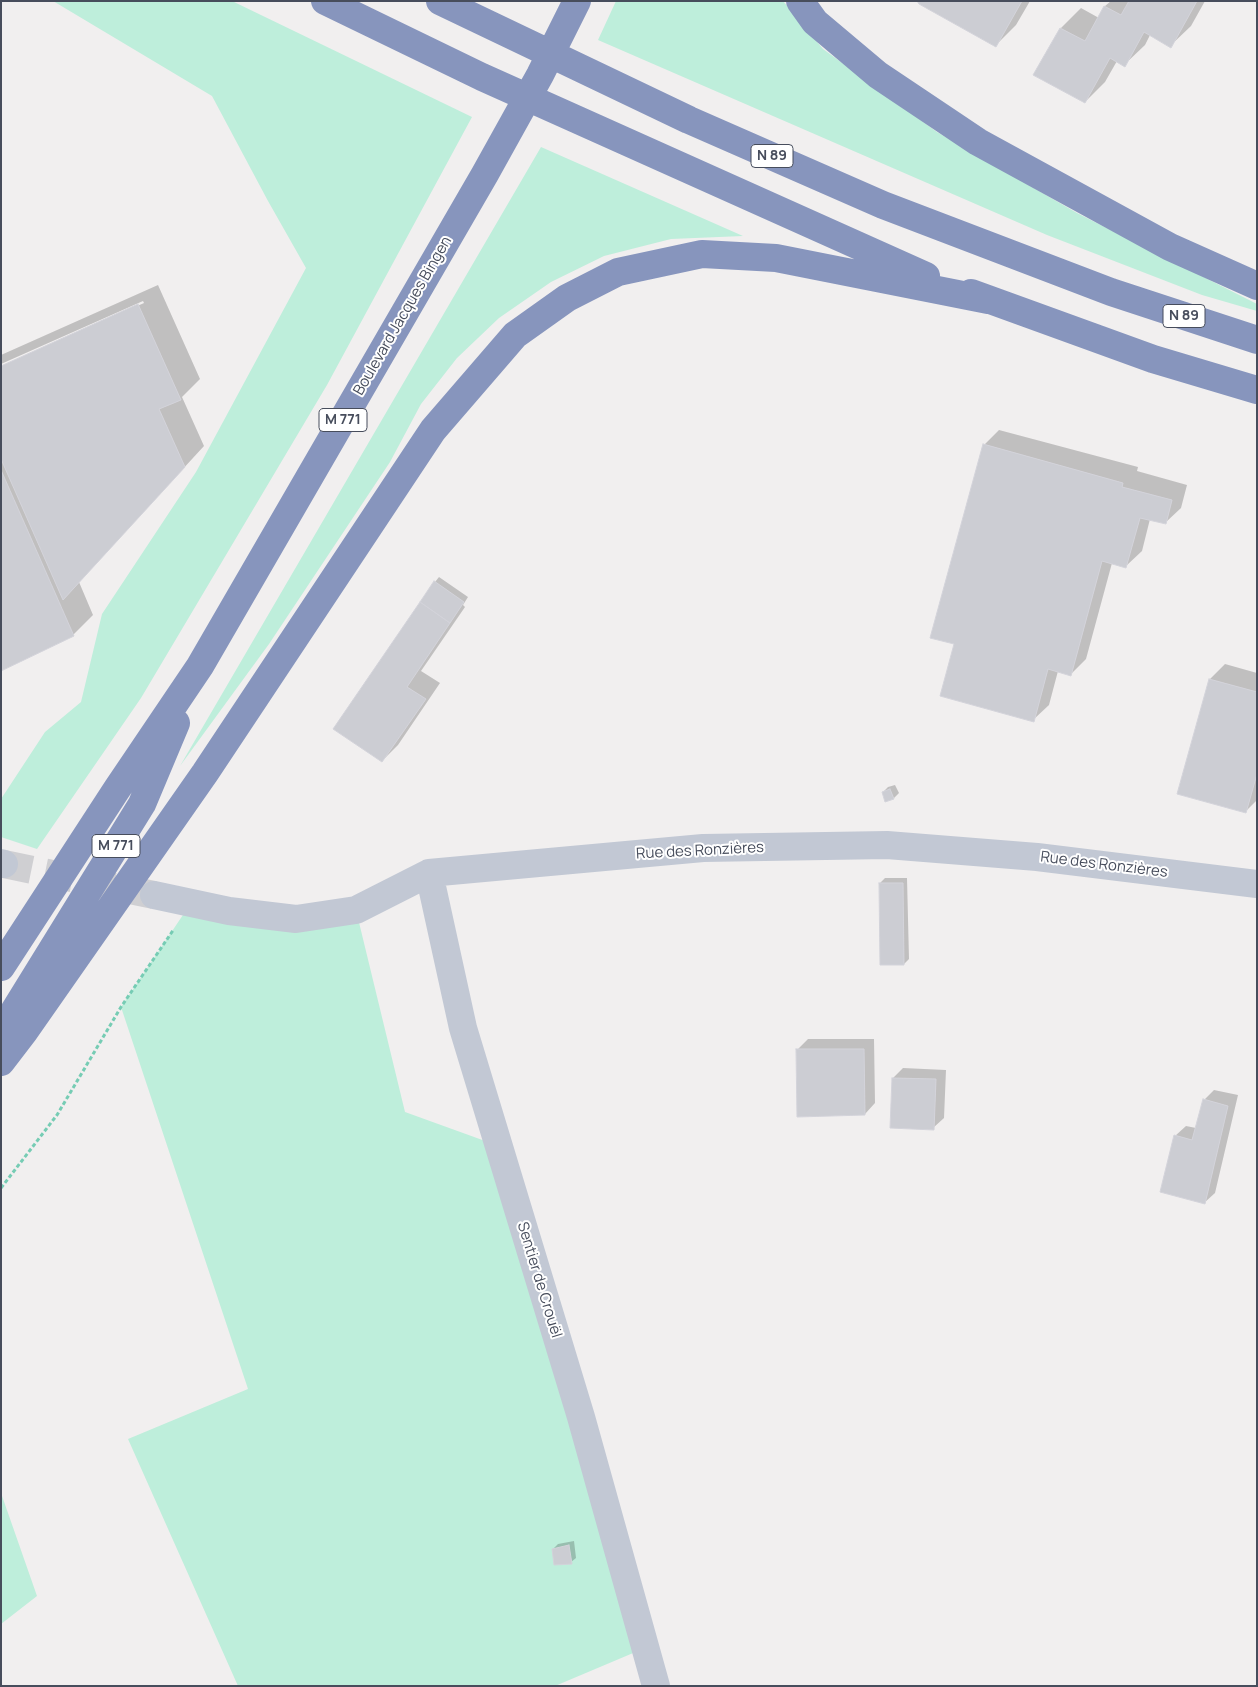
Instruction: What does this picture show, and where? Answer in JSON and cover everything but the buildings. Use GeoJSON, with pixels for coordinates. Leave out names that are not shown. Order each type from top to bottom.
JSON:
{"type":"FeatureCollection","features":[{"type":"Feature","properties":{"kind":"highway"},"geometry":{"type":"LineString","coordinates":[[325,1],[482,77],[914,272],[1154,359],[1257,390]]}},
{"type":"Feature","properties":{"kind":"highway","name":"N 89"},"geometry":{"type":"LineString","coordinates":[[440,1],[689,120],[883,205],[1111,292],[1257,340]]}},
{"type":"Feature","properties":{"kind":"highway","name":"Boulevard Jacques Bingen"},"geometry":{"type":"LineString","coordinates":[[1,967],[200,666],[485,174],[540,75],[577,1]]}},
{"type":"Feature","properties":{"kind":"highway"},"geometry":{"type":"LineString","coordinates":[[800,1],[815,22],[878,75],[978,142],[1170,247],[1257,286]]}},
{"type":"Feature","properties":{"kind":"highway"},"geometry":{"type":"LineString","coordinates":[[1,1062],[24,1032],[204,773],[432,430],[515,335],[567,298],[618,272],[702,254],[776,258],[988,300]]}},
{"type":"Feature","properties":{"kind":"highway","name":"Boulevard Jacques Bingen"},"geometry":{"type":"LineString","coordinates":[[1,1035],[142,804],[200,666]]}},
{"type":"Feature","properties":{"kind":"street","name":"Rue des Ronzières"},"geometry":{"type":"LineString","coordinates":[[154,895],[229,911],[296,919],[356,910],[429,873],[703,848],[887,844],[1037,857],[1257,884]]}},
{"type":"Feature","properties":{"kind":"street","name":"Sentier de Crouël"},"geometry":{"type":"LineString","coordinates":[[429,873],[463,1028],[581,1417],[656,1686]]}},
{"type":"Feature","properties":{"kind":"path"},"geometry":{"type":"LineString","coordinates":[[1,1188],[57,1115],[122,1007],[191,903]]}},
{"type":"Feature","properties":{"kind":"green space"},"geometry":{"type":"Polygon","coordinates":[[[53,1],[232,1],[472,117],[327,385],[141,698],[37,849],[1,837],[1,799],[45,732],[81,702],[102,614],[196,472],[306,268],[212,96],[53,1]]]}},
{"type":"Feature","properties":{"kind":"green space"},"geometry":{"type":"Polygon","coordinates":[[[616,1],[783,1],[823,49],[937,132],[1077,213],[1257,304],[1257,311],[1202,295],[1047,235],[598,40],[616,1]]]}},
{"type":"Feature","properties":{"kind":"green space"},"geometry":{"type":"Polygon","coordinates":[[[541,147],[743,236],[671,239],[604,256],[551,282],[499,318],[457,358],[421,404],[390,462],[269,644],[180,766],[541,147]]]}},
{"type":"Feature","properties":{"kind":"green space"},"geometry":{"type":"Polygon","coordinates":[[[191,903],[356,910],[405,1112],[499,1146],[645,1648],[555,1686],[238,1686],[128,1439],[248,1389],[121,1007],[191,903]]]}},
{"type":"Feature","properties":{"kind":"green space"},"geometry":{"type":"Polygon","coordinates":[[[1,1493],[37,1596],[1,1624],[1,1493]]]}},
{"type":"Feature","properties":{"kind":"tunnel"},"geometry":{"type":"LineString","coordinates":[[4,864],[154,895]]}}]}
